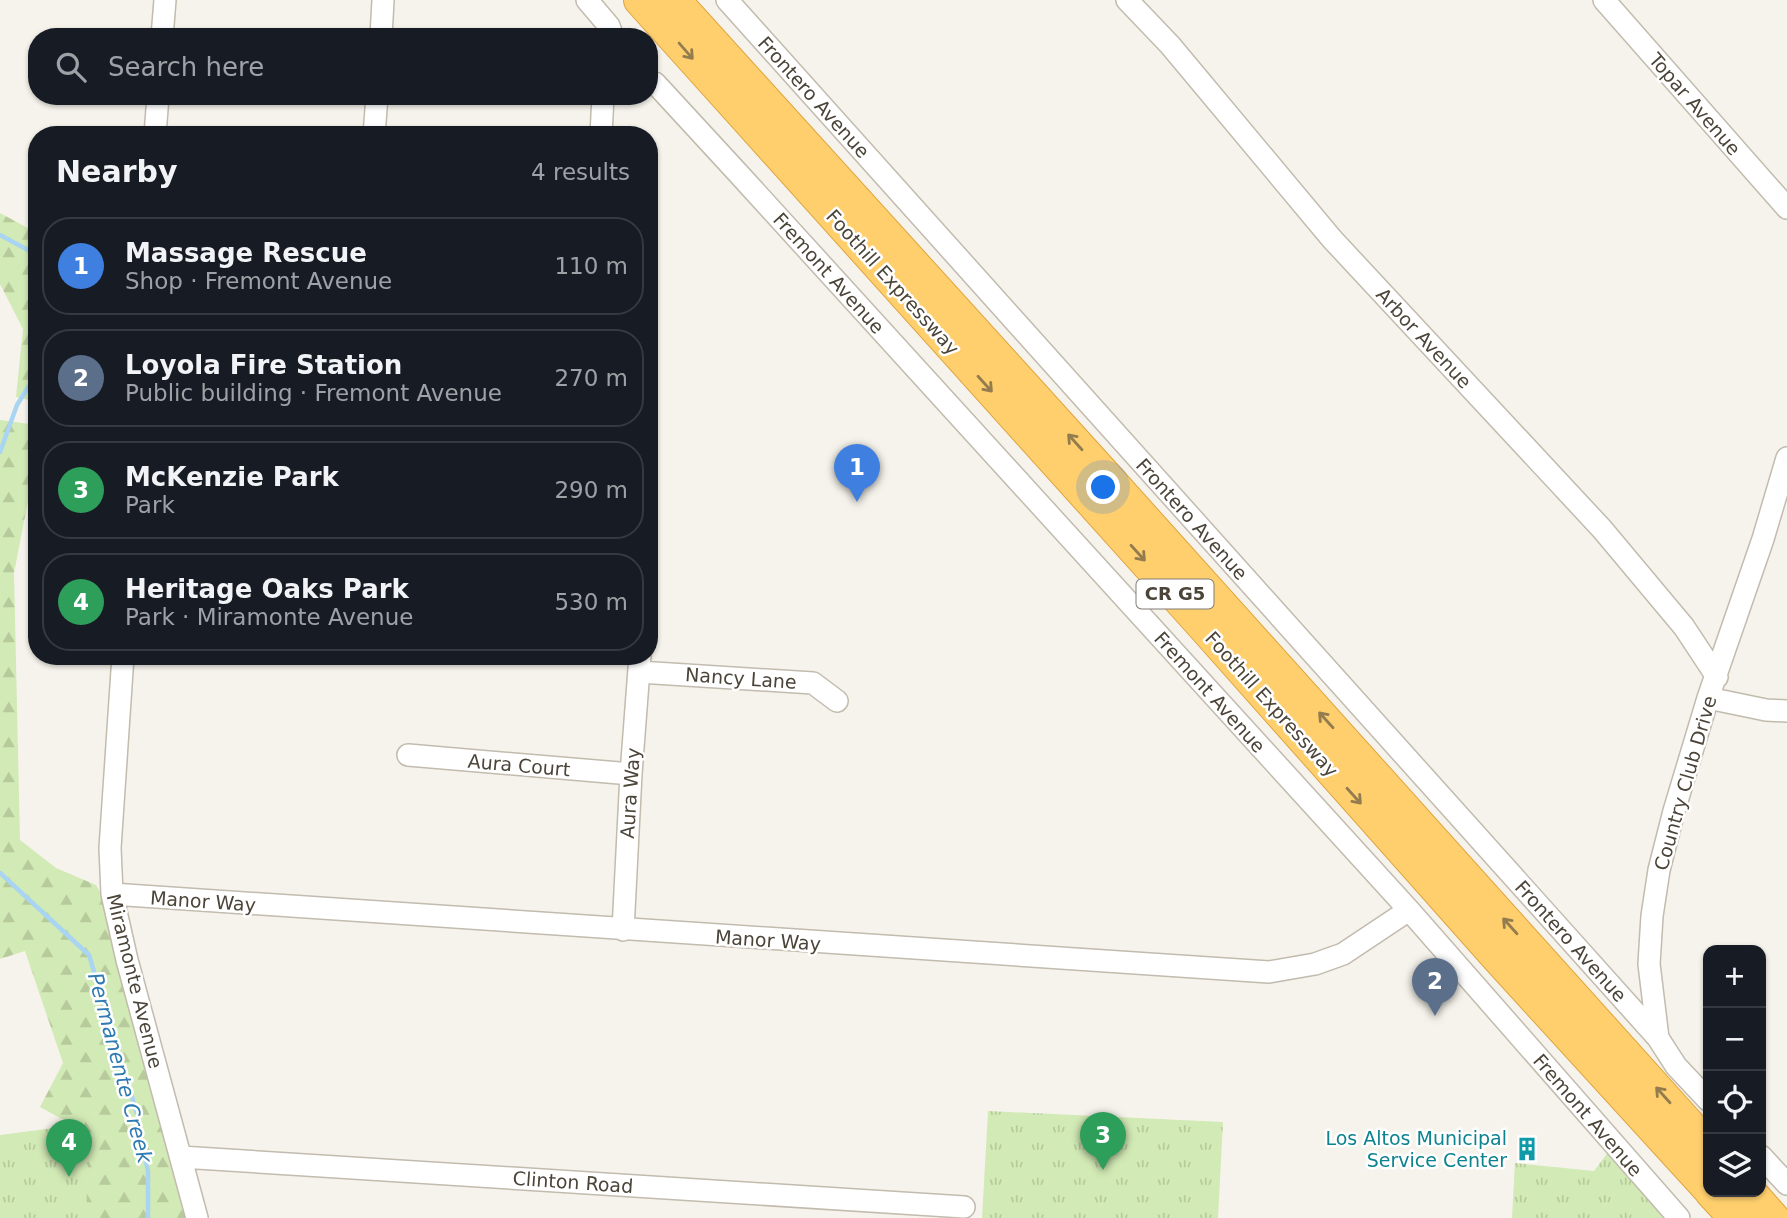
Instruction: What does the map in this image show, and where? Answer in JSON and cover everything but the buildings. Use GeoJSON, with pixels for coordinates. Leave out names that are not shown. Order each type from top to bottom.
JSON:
{"type":"FeatureCollection","features":[{"type":"Feature","properties":{"kind":"highway"},"geometry":{"type":"LineString","coordinates":[[622,0],[630,7],[658,7]]}},
{"type":"Feature","properties":{"kind":"highway","name":"Foothill Expressway"},"geometry":{"type":"LineString","coordinates":[[658,7],[1093,462],[1703,1140]]}},
{"type":"Feature","properties":{"kind":"highway","name":"Foothill Expressway"},"geometry":{"type":"LineString","coordinates":[[658,7],[1497,957],[1703,1182]]}},
{"type":"Feature","properties":{"kind":"highway","name":"Foothill Expressway"},"geometry":{"type":"LineString","coordinates":[[1716,1197],[1734,1218]]}},
{"type":"Feature","properties":{"kind":"highway"},"geometry":{"type":"LineString","coordinates":[[1754,1197],[1773,1218]]}},
{"type":"Feature","properties":{"kind":"street"},"geometry":{"type":"LineString","coordinates":[[163,28],[165,0]]}},
{"type":"Feature","properties":{"kind":"street"},"geometry":{"type":"LineString","coordinates":[[381,28],[383,0]]}},
{"type":"Feature","properties":{"kind":"street"},"geometry":{"type":"LineString","coordinates":[[587,0],[610,28]]}},
{"type":"Feature","properties":{"kind":"street","name":"Frontero Avenue"},"geometry":{"type":"LineString","coordinates":[[727,0],[1658,1038]]}},
{"type":"Feature","properties":{"kind":"street","name":"Arbor Avenue"},"geometry":{"type":"LineString","coordinates":[[1127,0],[1170,45],[1332,239],[1602,529],[1684,627],[1717,677]]}},
{"type":"Feature","properties":{"kind":"street","name":"Topar Avenue"},"geometry":{"type":"LineString","coordinates":[[1604,0],[1787,208]]}},
{"type":"Feature","properties":{"kind":"street","name":"Fremont Avenue"},"geometry":{"type":"LineString","coordinates":[[658,86],[1409,910],[1679,1218]]}},
{"type":"Feature","properties":{"kind":"street"},"geometry":{"type":"LineString","coordinates":[[156,126],[157,105]]}},
{"type":"Feature","properties":{"kind":"street"},"geometry":{"type":"LineString","coordinates":[[375,126],[376,105]]}},
{"type":"Feature","properties":{"kind":"street"},"geometry":{"type":"LineString","coordinates":[[601,126],[603,105]]}},
{"type":"Feature","properties":{"kind":"street","name":"Country Club Drive"},"geometry":{"type":"LineString","coordinates":[[1703,1095],[1676,1066],[1658,1038],[1649,964],[1652,916],[1659,870],[1708,698],[1763,539],[1787,458]]}},
{"type":"Feature","properties":{"kind":"street","name":"Miramonte Avenue"},"geometry":{"type":"LineString","coordinates":[[122,665],[110,848],[113,894],[127,960],[197,1218]]}},
{"type":"Feature","properties":{"kind":"street","name":"Aura Way"},"geometry":{"type":"LineString","coordinates":[[622,930],[639,665]]}},
{"type":"Feature","properties":{"kind":"street","name":"Nancy Lane"},"geometry":{"type":"LineString","coordinates":[[648,665],[813,683],[837,701]]}},
{"type":"Feature","properties":{"kind":"street"},"geometry":{"type":"LineString","coordinates":[[1708,698],[1787,712]]}},
{"type":"Feature","properties":{"kind":"street","name":"Aura Court"},"geometry":{"type":"LineString","coordinates":[[408,755],[631,774]]}},
{"type":"Feature","properties":{"kind":"street","name":"Manor Way"},"geometry":{"type":"LineString","coordinates":[[113,894],[1269,972],[1315,964],[1343,954],[1409,910]]}},
{"type":"Feature","properties":{"kind":"street","name":"Clinton Road"},"geometry":{"type":"LineString","coordinates":[[181,1157],[964,1207]]}},
{"type":"Feature","properties":{"kind":"street"},"geometry":{"type":"LineString","coordinates":[[1766,1161],[1787,1184]]}},
{"type":"Feature","properties":{"kind":"green space"},"geometry":{"type":"Polygon","coordinates":[[[0,213],[28,228],[28,400],[16,397],[23,329],[0,284],[0,213]]]}},
{"type":"Feature","properties":{"kind":"green space"},"geometry":{"type":"Polygon","coordinates":[[[0,420],[28,424],[28,501],[14,573],[20,840],[56,868],[96,885],[116,919],[191,1218],[86,1218],[89,1134],[40,1107],[63,1063],[25,951],[0,959],[0,420]]]}},
{"type":"Feature","properties":{"kind":"green space"},"geometry":{"type":"Polygon","coordinates":[[[988,1111],[1223,1122],[1218,1218],[982,1218],[988,1111]]]}},
{"type":"Feature","properties":{"kind":"green space"},"geometry":{"type":"Polygon","coordinates":[[[138,1117],[140,1218],[0,1218],[0,1135],[138,1117]]]}},
{"type":"Feature","properties":{"kind":"green space"},"geometry":{"type":"Polygon","coordinates":[[[1609,1151],[1665,1218],[1512,1218],[1515,1163],[1594,1171],[1609,1151]]]}},
{"type":"Feature","properties":{"kind":"waterway","name":"Permanente Creek"},"geometry":{"type":"LineString","coordinates":[[0,235],[28,250]]}},
{"type":"Feature","properties":{"kind":"waterway","name":"Permanente Creek"},"geometry":{"type":"LineString","coordinates":[[0,452],[17,405],[28,387]]}},
{"type":"Feature","properties":{"kind":"waterway","name":"Permanente Creek"},"geometry":{"type":"LineString","coordinates":[[0,873],[89,955],[138,1117],[148,1172],[148,1218]]}},
{"type":"Feature","properties":{"kind":"place","name":"Massage Rescue"},"geometry":{"type":"Point","coordinates":[857,502]}},
{"type":"Feature","properties":{"kind":"place","name":"Loyola Fire Station"},"geometry":{"type":"Point","coordinates":[1435,1016]}},
{"type":"Feature","properties":{"kind":"place","name":"Los Altos Municipal Service Center"},"geometry":{"type":"Point","coordinates":[1527,1149]}},
{"type":"Feature","properties":{"kind":"place","name":"McKenzie Park"},"geometry":{"type":"Point","coordinates":[1103,1170]}},
{"type":"Feature","properties":{"kind":"place","name":"Heritage Oaks Park"},"geometry":{"type":"Point","coordinates":[69,1177]}}]}
